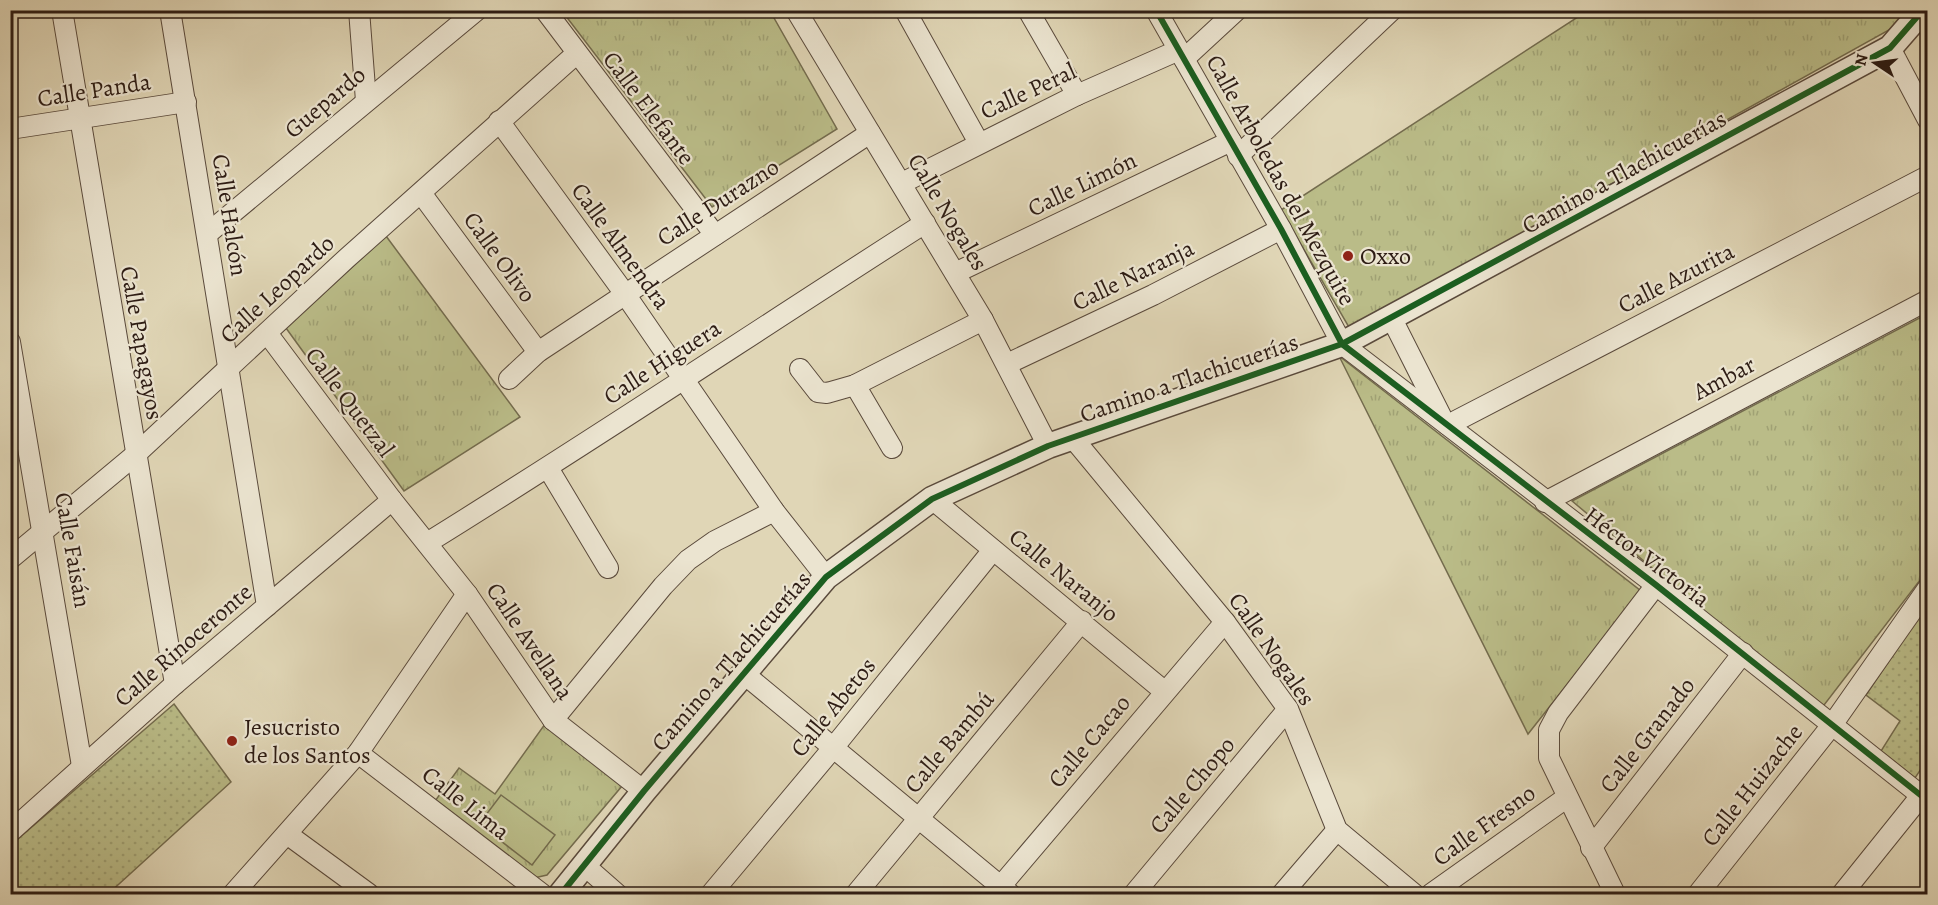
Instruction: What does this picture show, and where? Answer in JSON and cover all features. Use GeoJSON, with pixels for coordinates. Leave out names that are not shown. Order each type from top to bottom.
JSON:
{"type":"FeatureCollection","features":[{"type":"Feature","properties":{"kind":"street","name":"Calle Papagayos"},"geometry":{"type":"LineString","coordinates":[[62,10],[175,684]]}},
{"type":"Feature","properties":{"kind":"street","name":"Calle Halcón"},"geometry":{"type":"LineString","coordinates":[[170,10],[267,606]]}},
{"type":"Feature","properties":{"kind":"street"},"geometry":{"type":"LineString","coordinates":[[359,10],[366,101]]}},
{"type":"Feature","properties":{"kind":"street","name":"Guepardo"},"geometry":{"type":"LineString","coordinates":[[207,234],[477,10]]}},
{"type":"Feature","properties":{"kind":"street","name":"Calle Elefante"},"geometry":{"type":"LineString","coordinates":[[545,10],[715,235]]}},
{"type":"Feature","properties":{"kind":"street","name":"Calle Nogales"},"geometry":{"type":"LineString","coordinates":[[796,10],[983,320],[1048,446]]}},
{"type":"Feature","properties":{"kind":"street"},"geometry":{"type":"LineString","coordinates":[[905,10],[979,143]]}},
{"type":"Feature","properties":{"kind":"street"},"geometry":{"type":"LineString","coordinates":[[1028,10],[1077,95]]}},
{"type":"Feature","properties":{"kind":"street","name":"Calle Arboledas del Mezquite"},"geometry":{"type":"LineString","coordinates":[[1156,10],[1281,229],[1342,344]]}},
{"type":"Feature","properties":{"kind":"street","name":"Calle Peral"},"geometry":{"type":"LineString","coordinates":[[902,183],[1077,95],[1182,55],[1237,10]]}},
{"type":"Feature","properties":{"kind":"street","name":"Calle Limón"},"geometry":{"type":"LineString","coordinates":[[955,273],[1234,148],[1392,10]]}},
{"type":"Feature","properties":{"kind":"street","name":"Camino a Tlachicuerías"},"geometry":{"type":"LineString","coordinates":[[561,894],[644,791],[826,577],[932,499],[1048,446],[1342,344],[1890,48],[1923,10]]}},
{"type":"Feature","properties":{"kind":"street"},"geometry":{"type":"LineString","coordinates":[[1890,48],[1928,120]]}},
{"type":"Feature","properties":{"kind":"street","name":"Calle Leopardo"},"geometry":{"type":"LineString","coordinates":[[10,559],[45,533],[135,455],[499,121],[576,54]]}},
{"type":"Feature","properties":{"kind":"street","name":"Calle Panda"},"geometry":{"type":"LineString","coordinates":[[10,129],[186,102]]}},
{"type":"Feature","properties":{"kind":"street","name":"Calle Almendra"},"geometry":{"type":"LineString","coordinates":[[499,121],[684,377],[774,511],[826,577]]}},
{"type":"Feature","properties":{"kind":"street","name":"Calle Durazno"},"geometry":{"type":"LineString","coordinates":[[508,379],[538,352],[870,133]]}},
{"type":"Feature","properties":{"kind":"street","name":"Calle Azurita"},"geometry":{"type":"LineString","coordinates":[[1446,423],[1928,176]]}},
{"type":"Feature","properties":{"kind":"street","name":"Calle Olivo"},"geometry":{"type":"LineString","coordinates":[[421,192],[538,352]]}},
{"type":"Feature","properties":{"kind":"street","name":"Calle Higuera"},"geometry":{"type":"LineString","coordinates":[[427,543],[548,468],[684,377],[925,223]]}},
{"type":"Feature","properties":{"kind":"street","name":"Calle Naranja"},"geometry":{"type":"LineString","coordinates":[[1007,364],[1153,295],[1281,229]]}},
{"type":"Feature","properties":{"kind":"street","name":"Ambar"},"geometry":{"type":"LineString","coordinates":[[1545,502],[1928,300]]}},
{"type":"Feature","properties":{"kind":"street"},"geometry":{"type":"LineString","coordinates":[[1392,319],[1446,423]]}},
{"type":"Feature","properties":{"kind":"street"},"geometry":{"type":"LineString","coordinates":[[800,369],[818,392],[827,393],[855,386],[983,320]]}},
{"type":"Feature","properties":{"kind":"street","name":"Calle Quetzal"},"geometry":{"type":"LineString","coordinates":[[267,333],[392,500]]}},
{"type":"Feature","properties":{"kind":"street","name":"Calle Faisán"},"geometry":{"type":"LineString","coordinates":[[10,342],[45,533],[82,766]]}},
{"type":"Feature","properties":{"kind":"street","name":"Héctor Victoria"},"geometry":{"type":"LineString","coordinates":[[1342,344],[1656,585],[1832,725],[1925,794]]}},
{"type":"Feature","properties":{"kind":"street"},"geometry":{"type":"LineString","coordinates":[[855,386],[892,448]]}},
{"type":"Feature","properties":{"kind":"street","name":"Calle Nogales"},"geometry":{"type":"LineString","coordinates":[[1072,437],[1225,622],[1288,709],[1337,830],[1414,894]]}},
{"type":"Feature","properties":{"kind":"street"},"geometry":{"type":"LineString","coordinates":[[548,468],[608,568]]}},
{"type":"Feature","properties":{"kind":"street","name":"Calle Naranjo"},"geometry":{"type":"LineString","coordinates":[[932,499],[1164,690]]}},
{"type":"Feature","properties":{"kind":"street","name":"Calle Avellana"},"geometry":{"type":"LineString","coordinates":[[392,500],[467,594],[553,720],[644,791]]}},
{"type":"Feature","properties":{"kind":"street","name":"Calle Rinoceronte"},"geometry":{"type":"LineString","coordinates":[[10,832],[175,684],[392,500]]}},
{"type":"Feature","properties":{"kind":"street"},"geometry":{"type":"LineString","coordinates":[[553,720],[663,586],[688,560],[715,541],[774,511]]}},
{"type":"Feature","properties":{"kind":"street","name":"Calle Abetos"},"geometry":{"type":"LineString","coordinates":[[711,894],[993,550]]}},
{"type":"Feature","properties":{"kind":"street"},"geometry":{"type":"LineString","coordinates":[[1614,894],[1566,798],[1549,758],[1549,730],[1558,713],[1656,585]]}},
{"type":"Feature","properties":{"kind":"street","name":"Calle Huizache"},"geometry":{"type":"LineString","coordinates":[[1698,894],[1832,725],[1928,588]]}},
{"type":"Feature","properties":{"kind":"street"},"geometry":{"type":"LineString","coordinates":[[232,894],[358,753],[467,594]]}},
{"type":"Feature","properties":{"kind":"street","name":"Calle Bambú"},"geometry":{"type":"LineString","coordinates":[[856,894],[1082,621]]}},
{"type":"Feature","properties":{"kind":"street","name":"Calle Cacao"},"geometry":{"type":"LineString","coordinates":[[1001,892],[1164,690],[1225,622]]}},
{"type":"Feature","properties":{"kind":"street","name":"Calle Granado"},"geometry":{"type":"LineString","coordinates":[[1592,848],[1743,654]]}},
{"type":"Feature","properties":{"kind":"street"},"geometry":{"type":"LineString","coordinates":[[743,673],[919,818],[1001,892]]}},
{"type":"Feature","properties":{"kind":"street","name":"Calle Chopo"},"geometry":{"type":"LineString","coordinates":[[1134,894],[1288,709]]}},
{"type":"Feature","properties":{"kind":"street","name":"Calle Lima"},"geometry":{"type":"LineString","coordinates":[[358,753],[542,894]]}},
{"type":"Feature","properties":{"kind":"street"},"geometry":{"type":"LineString","coordinates":[[1842,894],[1925,794]]}},
{"type":"Feature","properties":{"kind":"street","name":"Calle Fresno"},"geometry":{"type":"LineString","coordinates":[[1431,894],[1566,798]]}},
{"type":"Feature","properties":{"kind":"street"},"geometry":{"type":"LineString","coordinates":[[1282,894],[1337,830]]}},
{"type":"Feature","properties":{"kind":"street"},"geometry":{"type":"LineString","coordinates":[[287,834],[369,894]]}},
{"type":"Feature","properties":{"kind":"street"},"geometry":{"type":"LineString","coordinates":[[584,865],[617,894]]}},
{"type":"Feature","properties":{"kind":"green space"},"geometry":{"type":"Polygon","coordinates":[[[562,11],[770,11],[837,129],[712,207],[562,11]]]}},
{"type":"Feature","properties":{"kind":"green space"},"geometry":{"type":"Polygon","coordinates":[[[1587,11],[1906,11],[1889,30],[1350,329],[1281,210],[1587,11]]]}},
{"type":"Feature","properties":{"kind":"green space"},"geometry":{"type":"Polygon","coordinates":[[[386,236],[520,417],[404,491],[286,328],[386,236]]]}},
{"type":"Feature","properties":{"kind":"green space"},"geometry":{"type":"Polygon","coordinates":[[[1927,314],[1927,571],[1821,709],[1572,501],[1927,314]]]}},
{"type":"Feature","properties":{"kind":"green space"},"geometry":{"type":"Polygon","coordinates":[[[1339,356],[1641,591],[1528,734],[1339,356]]]}},
{"type":"Feature","properties":{"kind":"green space"},"geometry":{"type":"Polygon","coordinates":[[[1927,604],[1927,760],[1915,778],[1881,751],[1900,721],[1866,695],[1927,604]]]}},
{"type":"Feature","properties":{"kind":"green space"},"geometry":{"type":"Polygon","coordinates":[[[174,704],[231,782],[108,894],[16,894],[11,882],[11,845],[174,704]]]}},
{"type":"Feature","properties":{"kind":"green space"},"geometry":{"type":"Polygon","coordinates":[[[545,724],[622,786],[547,875],[534,878],[435,801],[459,768],[495,794],[545,724]]]}},
{"type":"Feature","properties":{"kind":"green space"},"geometry":{"type":"Polygon","coordinates":[[[501,795],[555,835],[532,865],[479,824],[501,795]]]}},
{"type":"Feature","properties":{"kind":"cycle path"},"geometry":{"type":"LineString","coordinates":[[1156,10],[1281,229],[1342,344],[1656,585],[1928,801]]}},
{"type":"Feature","properties":{"kind":"cycle path"},"geometry":{"type":"LineString","coordinates":[[561,894],[644,791],[826,577],[932,499],[1048,446],[1342,344],[1890,48],[1923,10]]}},
{"type":"Feature","properties":{"kind":"place","name":"Oxxo"},"geometry":{"type":"Point","coordinates":[1348,256]}},
{"type":"Feature","properties":{"kind":"place","name":"Jesucristo de los Santos"},"geometry":{"type":"Point","coordinates":[232,741]}}]}
